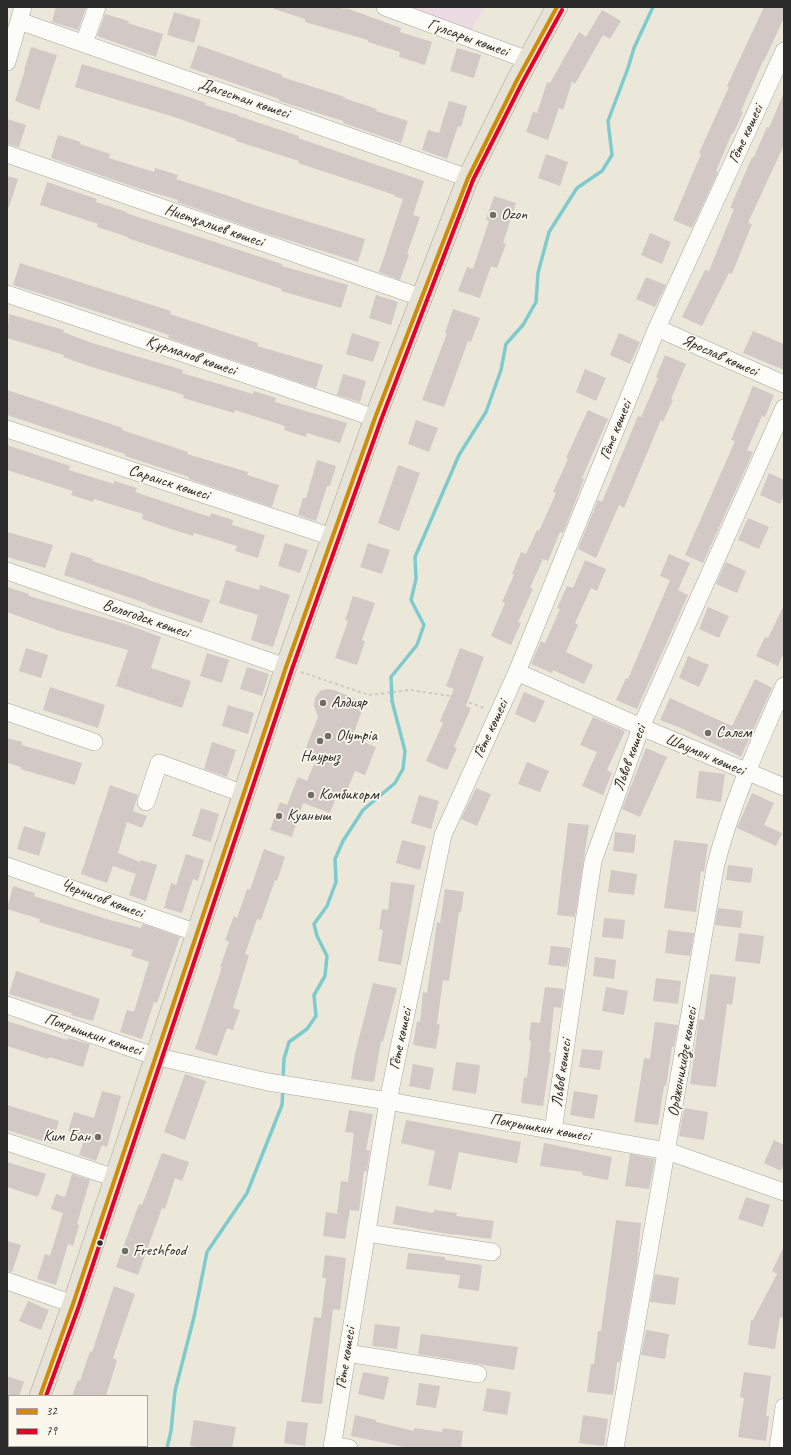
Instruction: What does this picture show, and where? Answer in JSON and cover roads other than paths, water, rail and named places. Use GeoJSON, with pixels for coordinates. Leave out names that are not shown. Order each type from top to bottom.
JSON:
{"type":"FeatureCollection","features":[{"type":"Feature","properties":{"kind":"main road"},"geometry":{"type":"LineString","coordinates":[[40,1395],[73,1304],[154,1056],[286,667],[420,297],[468,178],[528,60],[557,7]]}},
{"type":"Feature","properties":{"kind":"street"},"geometry":{"type":"LineString","coordinates":[[84,43],[97,7]]}},
{"type":"Feature","properties":{"kind":"street","name":"Гүлсары көшесі"},"geometry":{"type":"LineString","coordinates":[[385,7],[528,60]]}},
{"type":"Feature","properties":{"kind":"street"},"geometry":{"type":"LineString","coordinates":[[7,62],[21,14]]}},
{"type":"Feature","properties":{"kind":"street","name":"Дагестан көшесі"},"geometry":{"type":"LineString","coordinates":[[21,14],[84,43],[468,178]]}},
{"type":"Feature","properties":{"kind":"street","name":"Гёте көшесі"},"geometry":{"type":"LineString","coordinates":[[332,1447],[388,1101],[443,835],[517,672],[656,328],[784,51]]}},
{"type":"Feature","properties":{"kind":"street","name":"Ниетқалиев көшесі"},"geometry":{"type":"LineString","coordinates":[[7,154],[420,297]]}},
{"type":"Feature","properties":{"kind":"street","name":"Құрманов көшесі"},"geometry":{"type":"LineString","coordinates":[[7,294],[375,418]]}},
{"type":"Feature","properties":{"kind":"street","name":"Ярослав көшесі"},"geometry":{"type":"LineString","coordinates":[[656,328],[784,384]]}},
{"type":"Feature","properties":{"kind":"street","name":"Львов көшесі"},"geometry":{"type":"LineString","coordinates":[[553,1131],[593,861],[641,727],[784,408]]}},
{"type":"Feature","properties":{"kind":"street","name":"Саранск көшесі"},"geometry":{"type":"LineString","coordinates":[[7,429],[332,537]]}},
{"type":"Feature","properties":{"kind":"street","name":"Вологодск көшесі"},"geometry":{"type":"LineString","coordinates":[[7,571],[286,667]]}},
{"type":"Feature","properties":{"kind":"street","name":"Шаумян көшесі"},"geometry":{"type":"LineString","coordinates":[[517,672],[641,727],[784,787]]}},
{"type":"Feature","properties":{"kind":"street","name":"Орджоникидзе көшесі"},"geometry":{"type":"LineString","coordinates":[[615,1448],[715,868],[721,843],[746,772],[784,686]]}},
{"type":"Feature","properties":{"kind":"street"},"geometry":{"type":"LineString","coordinates":[[7,712],[94,742]]}},
{"type":"Feature","properties":{"kind":"street"},"geometry":{"type":"LineString","coordinates":[[146,802],[159,763],[244,794]]}},
{"type":"Feature","properties":{"kind":"street","name":"Чернигов көшесі"},"geometry":{"type":"LineString","coordinates":[[7,866],[197,933]]}},
{"type":"Feature","properties":{"kind":"street","name":"Покрышкин көшесі"},"geometry":{"type":"LineString","coordinates":[[7,1005],[154,1056],[283,1084],[388,1101],[667,1151],[784,1192]]}},
{"type":"Feature","properties":{"kind":"street"},"geometry":{"type":"LineString","coordinates":[[7,1142],[115,1178]]}},
{"type":"Feature","properties":{"kind":"street"},"geometry":{"type":"LineString","coordinates":[[367,1233],[492,1252]]}},
{"type":"Feature","properties":{"kind":"street"},"geometry":{"type":"LineString","coordinates":[[7,1281],[73,1304]]}},
{"type":"Feature","properties":{"kind":"street"},"geometry":{"type":"LineString","coordinates":[[347,1353],[478,1374]]}},
{"type":"Feature","properties":{"kind":"street"},"geometry":{"type":"LineString","coordinates":[[778,1448],[784,1407]]}},
{"type":"Feature","properties":{"kind":"street"},"geometry":{"type":"LineString","coordinates":[[332,1447],[349,1448]]}},
{"type":"Feature","properties":{"kind":"waterway"},"geometry":{"type":"LineString","coordinates":[[283,1080],[284,1059],[289,1042],[307,1029],[316,1016],[314,995],[325,976],[327,956],[317,936],[314,924],[327,906],[336,882],[335,859],[343,841],[363,810],[395,783],[403,769],[405,751],[392,701],[391,677],[417,645],[424,625],[411,600],[416,579],[415,557],[459,455],[486,412],[501,370],[506,344],[523,325],[536,302],[538,273],[549,232],[577,188],[602,171],[612,155],[608,121],[634,48],[653,7]]}},
{"type":"Feature","properties":{"kind":"waterway"},"geometry":{"type":"LineString","coordinates":[[167,1448],[171,1431],[175,1391],[194,1317],[207,1252],[247,1193],[282,1105],[283,1089]]}},
{"type":"Feature","properties":{"kind":"place","name":"Ozon"},"geometry":{"type":"Point","coordinates":[493,215]}},
{"type":"Feature","properties":{"kind":"place","name":"Алдияр"},"geometry":{"type":"Point","coordinates":[323,703]}},
{"type":"Feature","properties":{"kind":"place","name":"Салем"},"geometry":{"type":"Point","coordinates":[708,733]}},
{"type":"Feature","properties":{"kind":"place","name":"Olympia"},"geometry":{"type":"Point","coordinates":[328,736]}},
{"type":"Feature","properties":{"kind":"place","name":"Наурыз"},"geometry":{"type":"Point","coordinates":[320,741]}},
{"type":"Feature","properties":{"kind":"place","name":"Комбикорм"},"geometry":{"type":"Point","coordinates":[311,795]}},
{"type":"Feature","properties":{"kind":"place","name":"Куаныш"},"geometry":{"type":"Point","coordinates":[279,816]}},
{"type":"Feature","properties":{"kind":"place","name":"Ким Бан"},"geometry":{"type":"Point","coordinates":[98,1137]}},
{"type":"Feature","properties":{"kind":"place","name":"Freshfood"},"geometry":{"type":"Point","coordinates":[125,1251]}}]}
